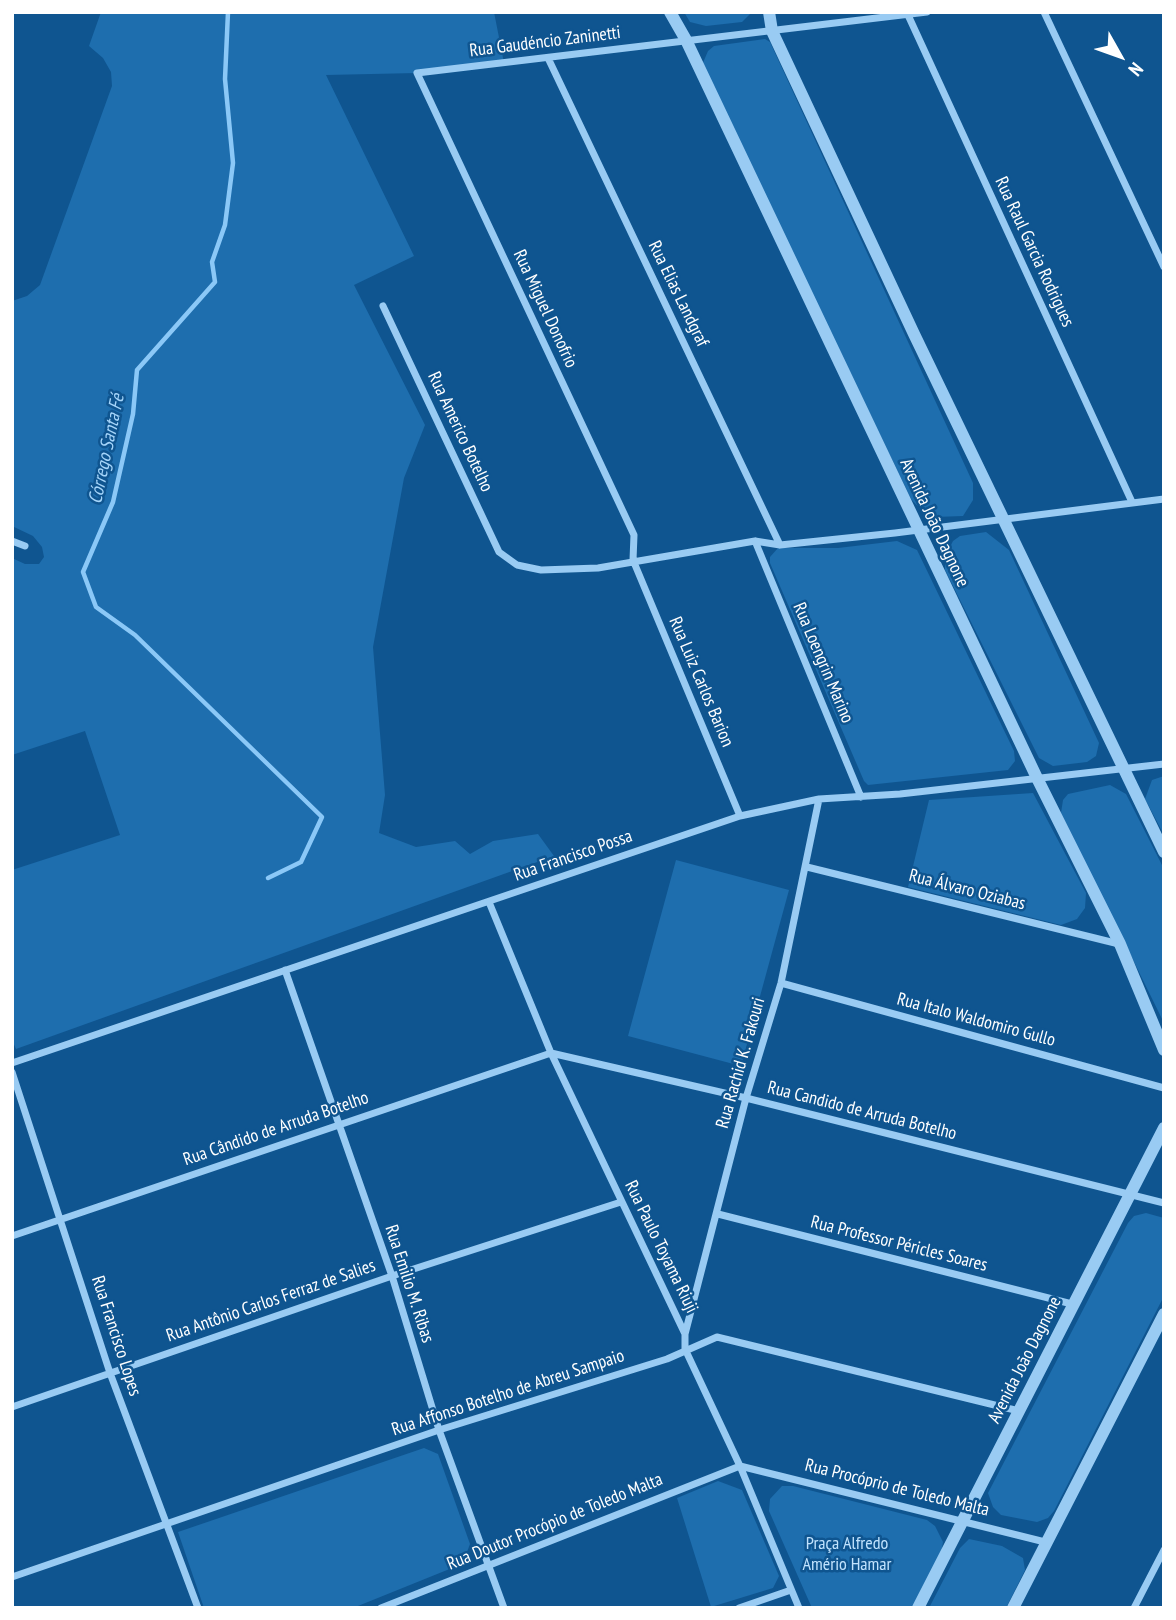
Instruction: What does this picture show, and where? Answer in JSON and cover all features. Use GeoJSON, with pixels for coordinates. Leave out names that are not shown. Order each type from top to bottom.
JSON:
{"type":"FeatureCollection","features":[{"type":"Feature","properties":{"kind":"street","name":"Avenida João Dagnone"},"geometry":{"type":"LineString","coordinates":[[670,12],[686,40],[917,530],[1120,944],[1164,1050]]}},
{"type":"Feature","properties":{"kind":"street"},"geometry":{"type":"LineString","coordinates":[[769,12],[772,31],[1002,519],[1164,852]]}},
{"type":"Feature","properties":{"kind":"street","name":"Rua Gaudéncio Zaninetti"},"geometry":{"type":"LineString","coordinates":[[417,73],[928,12]]}},
{"type":"Feature","properties":{"kind":"street"},"geometry":{"type":"LineString","coordinates":[[1044,12],[1164,268]]}},
{"type":"Feature","properties":{"kind":"street","name":"Rua Raul Garcia Rodrigues"},"geometry":{"type":"LineString","coordinates":[[908,15],[1132,502]]}},
{"type":"Feature","properties":{"kind":"street","name":"Rua Elias Landgraf"},"geometry":{"type":"LineString","coordinates":[[548,58],[780,545]]}},
{"type":"Feature","properties":{"kind":"street","name":"Rua Miguel Donofrio"},"geometry":{"type":"LineString","coordinates":[[417,73],[634,535],[633,561]]}},
{"type":"Feature","properties":{"kind":"street","name":"Rua Americo Botelho"},"geometry":{"type":"LineString","coordinates":[[383,306],[499,552],[517,565],[541,570],[597,568],[633,561]]}},
{"type":"Feature","properties":{"kind":"street"},"geometry":{"type":"LineString","coordinates":[[633,561],[755,541],[780,545],[1164,499]]}},
{"type":"Feature","properties":{"kind":"street"},"geometry":{"type":"LineString","coordinates":[[12,541],[25,546]]}},
{"type":"Feature","properties":{"kind":"street","name":"Rua Loengrin Marino"},"geometry":{"type":"LineString","coordinates":[[755,541],[861,797]]}},
{"type":"Feature","properties":{"kind":"street","name":"Rua Luiz Carlos Barion"},"geometry":{"type":"LineString","coordinates":[[633,561],[740,816]]}},
{"type":"Feature","properties":{"kind":"street","name":"Rua Francisco Possa"},"geometry":{"type":"LineString","coordinates":[[12,1063],[740,816],[819,799],[861,797],[1164,764]]}},
{"type":"Feature","properties":{"kind":"street","name":"Rua Rachid K. Fakouri"},"geometry":{"type":"LineString","coordinates":[[685,1334],[746,1098],[781,983],[819,799]]}},
{"type":"Feature","properties":{"kind":"street","name":"Rua Álvaro Oziabas"},"geometry":{"type":"LineString","coordinates":[[807,867],[1120,944]]}},
{"type":"Feature","properties":{"kind":"street","name":"Rua Paulo Toyama Riuji"},"geometry":{"type":"LineString","coordinates":[[489,902],[551,1054],[685,1334],[685,1349],[740,1466],[799,1608]]}},
{"type":"Feature","properties":{"kind":"street","name":"Rua Emilio M. Ribas"},"geometry":{"type":"LineString","coordinates":[[285,970],[392,1276],[439,1430],[504,1608]]}},
{"type":"Feature","properties":{"kind":"street","name":"Rua Italo Waldomiro Gullo"},"geometry":{"type":"LineString","coordinates":[[781,983],[1164,1088]]}},
{"type":"Feature","properties":{"kind":"street","name":"Rua Candido de Arruda Botelho"},"geometry":{"type":"LineString","coordinates":[[551,1054],[746,1098],[1164,1203]]}},
{"type":"Feature","properties":{"kind":"street","name":"Rua Cândido de Arruda Botelho"},"geometry":{"type":"LineString","coordinates":[[12,1236],[551,1054]]}},
{"type":"Feature","properties":{"kind":"street","name":"Rua Francisco Lopes"},"geometry":{"type":"LineString","coordinates":[[12,1072],[110,1373],[198,1608]]}},
{"type":"Feature","properties":{"kind":"street","name":"Avenida João Dagnone"},"geometry":{"type":"LineString","coordinates":[[918,1608],[1164,1128]]}},
{"type":"Feature","properties":{"kind":"street","name":"Rua Antônio Carlos Ferraz de Salies"},"geometry":{"type":"LineString","coordinates":[[12,1407],[392,1276],[621,1202]]}},
{"type":"Feature","properties":{"kind":"street","name":"Rua Professor Péricles Soares"},"geometry":{"type":"LineString","coordinates":[[718,1214],[1072,1304]]}},
{"type":"Feature","properties":{"kind":"street"},"geometry":{"type":"LineString","coordinates":[[1013,1608],[1045,1542],[1163,1320]]}},
{"type":"Feature","properties":{"kind":"street","name":"Rua Affonso Botelho de Abreu Sampaio"},"geometry":{"type":"LineString","coordinates":[[12,1577],[439,1430],[667,1359],[718,1337],[1019,1411]]}},
{"type":"Feature","properties":{"kind":"street","name":"Rua Procóprio de Toledo Malta"},"geometry":{"type":"LineString","coordinates":[[740,1466],[1045,1542]]}},
{"type":"Feature","properties":{"kind":"street","name":"Rua Doutor Procópio de Toledo Malta"},"geometry":{"type":"LineString","coordinates":[[381,1608],[740,1466]]}},
{"type":"Feature","properties":{"kind":"street"},"geometry":{"type":"LineString","coordinates":[[1134,1608],[1164,1550]]}},
{"type":"Feature","properties":{"kind":"street"},"geometry":{"type":"LineString","coordinates":[[738,1608],[790,1590]]}},
{"type":"Feature","properties":{"kind":"green space"},"geometry":{"type":"Polygon","coordinates":[[[101,12],[494,12],[504,63],[417,73],[326,75],[414,256],[354,285],[425,425],[404,478],[373,647],[385,795],[379,833],[416,847],[455,841],[470,854],[493,841],[538,834],[554,856],[16,1049],[12,1040],[12,870],[120,835],[85,731],[12,755],[12,558],[25,564],[39,564],[44,557],[42,547],[33,536],[12,526],[12,301],[27,296],[40,285],[112,86],[111,72],[103,58],[89,46],[101,12]]]}},
{"type":"Feature","properties":{"kind":"green space"},"geometry":{"type":"Polygon","coordinates":[[[684,12],[752,12],[742,22],[706,26],[690,22],[684,12]]]}},
{"type":"Feature","properties":{"kind":"green space"},"geometry":{"type":"Polygon","coordinates":[[[765,39],[770,42],[973,483],[973,500],[963,516],[935,517],[923,512],[911,499],[702,65],[708,51],[714,46],[765,39]]]}},
{"type":"Feature","properties":{"kind":"green space"},"geometry":{"type":"Polygon","coordinates":[[[986,532],[1009,550],[1099,743],[1096,756],[1087,762],[1053,766],[1039,758],[945,570],[945,557],[953,541],[960,536],[986,532]]]}},
{"type":"Feature","properties":{"kind":"green space"},"geometry":{"type":"Polygon","coordinates":[[[897,541],[917,550],[1014,751],[1015,761],[1008,770],[868,785],[864,781],[770,563],[770,557],[778,548],[838,548],[897,541]]]}},
{"type":"Feature","properties":{"kind":"green space"},"geometry":{"type":"Polygon","coordinates":[[[1164,776],[1164,835],[1145,799],[1152,780],[1164,776]]]}},
{"type":"Feature","properties":{"kind":"green space"},"geometry":{"type":"Polygon","coordinates":[[[1110,785],[1126,794],[1164,869],[1164,1023],[1061,813],[1063,800],[1068,794],[1110,785]]]}},
{"type":"Feature","properties":{"kind":"green space"},"geometry":{"type":"Polygon","coordinates":[[[1033,793],[1086,893],[1085,908],[1077,919],[1061,925],[908,887],[929,800],[1033,793]]]}},
{"type":"Feature","properties":{"kind":"green space"},"geometry":{"type":"Polygon","coordinates":[[[676,860],[789,890],[741,1066],[628,1036],[676,860]]]}},
{"type":"Feature","properties":{"kind":"green space"},"geometry":{"type":"Polygon","coordinates":[[[1146,1213],[1164,1218],[1164,1296],[1054,1511],[1048,1518],[1037,1522],[1001,1515],[993,1507],[988,1493],[1128,1223],[1134,1216],[1146,1213]]]}},
{"type":"Feature","properties":{"kind":"green space"},"geometry":{"type":"Polygon","coordinates":[[[424,1448],[438,1454],[470,1544],[464,1560],[457,1566],[353,1608],[204,1608],[178,1532],[424,1448]]]}},
{"type":"Feature","properties":{"kind":"green space"},"geometry":{"type":"Polygon","coordinates":[[[718,1481],[742,1490],[779,1576],[773,1588],[711,1607],[677,1498],[718,1481]]]}},
{"type":"Feature","properties":{"kind":"green space","name":"Praça Alfredo Amério Hamar"},"geometry":{"type":"Polygon","coordinates":[[[782,1486],[793,1486],[927,1520],[935,1526],[943,1542],[941,1554],[913,1608],[812,1608],[769,1511],[770,1499],[782,1486]]]}},
{"type":"Feature","properties":{"kind":"green space"},"geometry":{"type":"Polygon","coordinates":[[[969,1539],[1002,1546],[1023,1558],[1025,1570],[1006,1608],[929,1608],[960,1548],[969,1539]]]}},
{"type":"Feature","properties":{"kind":"waterway","name":"Córrego Santa Fé"},"geometry":{"type":"LineString","coordinates":[[228,12],[225,79],[233,163],[225,225],[212,262],[215,282],[137,370],[133,414],[113,502],[83,572],[96,607],[135,635],[322,817],[301,862],[268,878]]}}]}
